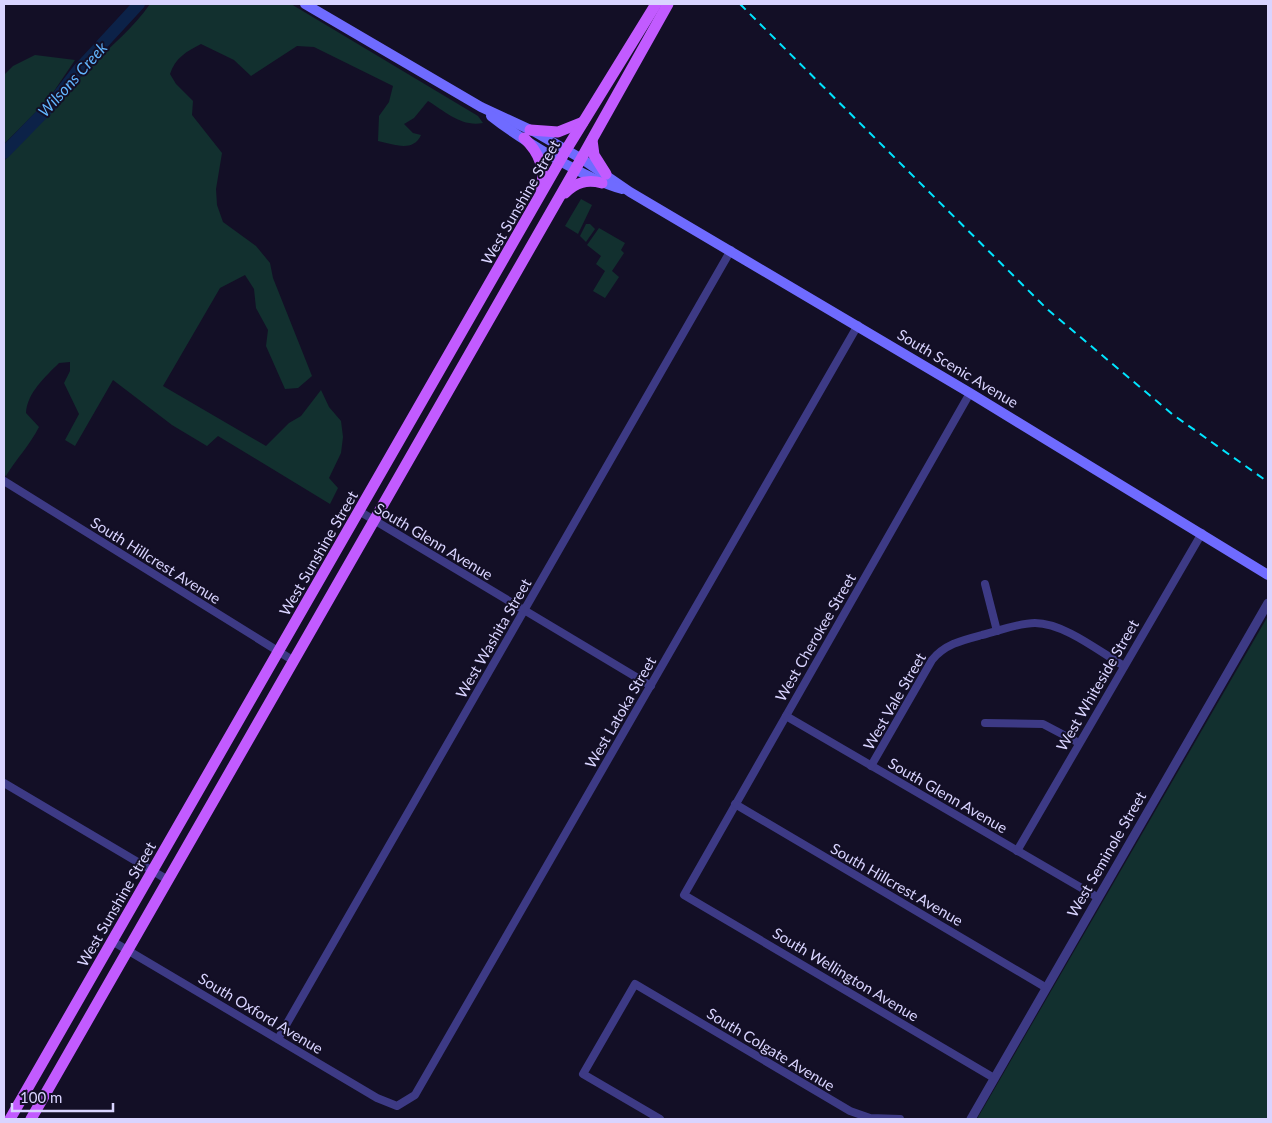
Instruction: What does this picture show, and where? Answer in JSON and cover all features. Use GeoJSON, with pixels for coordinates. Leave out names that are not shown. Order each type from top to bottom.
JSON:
{"type":"FeatureCollection","features":[{"type":"Feature","properties":{"kind":"main road","name":"South Scenic Avenue"},"geometry":{"type":"LineString","coordinates":[[305,4],[858,325],[1268,575]]}},
{"type":"Feature","properties":{"kind":"main road","name":"West Sunshine Street"},"geometry":{"type":"LineString","coordinates":[[10,1119],[539,198],[656,4]]}},
{"type":"Feature","properties":{"kind":"main road"},"geometry":{"type":"LineString","coordinates":[[31,1119],[579,164],[668,4]]}},
{"type":"Feature","properties":{"kind":"main road"},"geometry":{"type":"LineString","coordinates":[[539,198],[543,179],[541,163],[527,134],[564,131],[584,121]]}},
{"type":"Feature","properties":{"kind":"main road"},"geometry":{"type":"LineString","coordinates":[[560,197],[578,183],[604,178],[592,150],[594,136]]}},
{"type":"Feature","properties":{"kind":"street","name":"West Washita Street"},"geometry":{"type":"LineString","coordinates":[[278,1039],[731,250]]}},
{"type":"Feature","properties":{"kind":"street","name":"West Latoka Street"},"geometry":{"type":"LineString","coordinates":[[397,1106],[415,1095],[858,325]]}},
{"type":"Feature","properties":{"kind":"street","name":"West Cherokee Street"},"geometry":{"type":"LineString","coordinates":[[684,895],[970,392]]}},
{"type":"Feature","properties":{"kind":"street","name":"South Hillcrest Avenue"},"geometry":{"type":"LineString","coordinates":[[4,481],[294,661]]}},
{"type":"Feature","properties":{"kind":"street","name":"South Glenn Avenue"},"geometry":{"type":"LineString","coordinates":[[359,512],[651,686]]}},
{"type":"Feature","properties":{"kind":"street","name":"West Whiteside Street"},"geometry":{"type":"LineString","coordinates":[[1016,851],[1202,533]]}},
{"type":"Feature","properties":{"kind":"street"},"geometry":{"type":"LineString","coordinates":[[985,584],[997,631]]}},
{"type":"Feature","properties":{"kind":"street","name":"West Seminole Street"},"geometry":{"type":"LineString","coordinates":[[971,1119],[1268,603]]}},
{"type":"Feature","properties":{"kind":"street","name":"West Vale Street"},"geometry":{"type":"LineString","coordinates":[[871,766],[936,656],[956,642],[1030,623],[1053,626],[1124,666]]}},
{"type":"Feature","properties":{"kind":"street","name":"South Glenn Avenue"},"geometry":{"type":"LineString","coordinates":[[786,716],[1097,898]]}},
{"type":"Feature","properties":{"kind":"street"},"geometry":{"type":"LineString","coordinates":[[985,723],[1043,724],[1079,743]]}},
{"type":"Feature","properties":{"kind":"street"},"geometry":{"type":"LineString","coordinates":[[4,783],[168,880]]}},
{"type":"Feature","properties":{"kind":"street","name":"South Hillcrest Avenue"},"geometry":{"type":"LineString","coordinates":[[735,804],[1046,987]]}},
{"type":"Feature","properties":{"kind":"street","name":"South Wellington Avenue"},"geometry":{"type":"LineString","coordinates":[[684,895],[994,1078]]}},
{"type":"Feature","properties":{"kind":"street","name":"South Oxford Avenue"},"geometry":{"type":"LineString","coordinates":[[112,941],[377,1098],[397,1106]]}},
{"type":"Feature","properties":{"kind":"street","name":"South Colgate Avenue"},"geometry":{"type":"LineString","coordinates":[[660,1119],[583,1074],[635,984],[850,1111],[870,1118],[900,1119]]}},
{"type":"Feature","properties":{"kind":"green space"},"geometry":{"type":"Polygon","coordinates":[[[150,4],[291,4],[478,116],[483,123],[475,124],[461,121],[428,101],[414,118],[404,124],[413,133],[421,135],[417,141],[408,146],[402,146],[378,141],[379,116],[389,102],[393,86],[314,47],[297,46],[251,76],[234,60],[201,44],[182,56],[172,68],[170,74],[176,84],[193,101],[192,115],[222,153],[216,189],[217,205],[223,222],[256,246],[270,263],[273,278],[312,376],[298,388],[285,389],[266,346],[268,330],[256,308],[254,289],[245,275],[220,288],[163,386],[266,446],[289,423],[301,416],[321,390],[329,407],[341,421],[343,437],[341,453],[329,478],[338,488],[330,504],[218,436],[207,446],[172,425],[113,380],[75,446],[65,440],[79,414],[64,383],[70,371],[70,362],[59,363],[33,392],[26,413],[39,427],[6,476],[4,475],[4,161],[92,65],[130,28],[150,4]]]}},
{"type":"Feature","properties":{"kind":"green space"},"geometry":{"type":"Polygon","coordinates":[[[35,55],[75,60],[48,100],[4,144],[4,75],[13,66],[35,55]]]}},
{"type":"Feature","properties":{"kind":"green space"},"geometry":{"type":"Polygon","coordinates":[[[581,199],[592,205],[578,234],[565,226],[581,199]]]}},
{"type":"Feature","properties":{"kind":"green space"},"geometry":{"type":"Polygon","coordinates":[[[586,224],[590,224],[595,229],[586,242],[580,236],[586,224]]]}},
{"type":"Feature","properties":{"kind":"green space"},"geometry":{"type":"Polygon","coordinates":[[[599,228],[625,243],[621,250],[624,253],[612,271],[619,277],[605,298],[593,291],[605,271],[596,264],[601,256],[587,245],[599,228]]]}},
{"type":"Feature","properties":{"kind":"green space"},"geometry":{"type":"Polygon","coordinates":[[[1268,616],[1268,1119],[977,1119],[1268,616]]]}},
{"type":"Feature","properties":{"kind":"waterway","name":"Wilsons Creek"},"geometry":{"type":"LineString","coordinates":[[4,153],[52,104],[79,69],[139,4]]}},
{"type":"Feature","properties":{"kind":"railway"},"geometry":{"type":"LineString","coordinates":[[740,4],[1047,309],[1172,414],[1268,482]]}}]}
